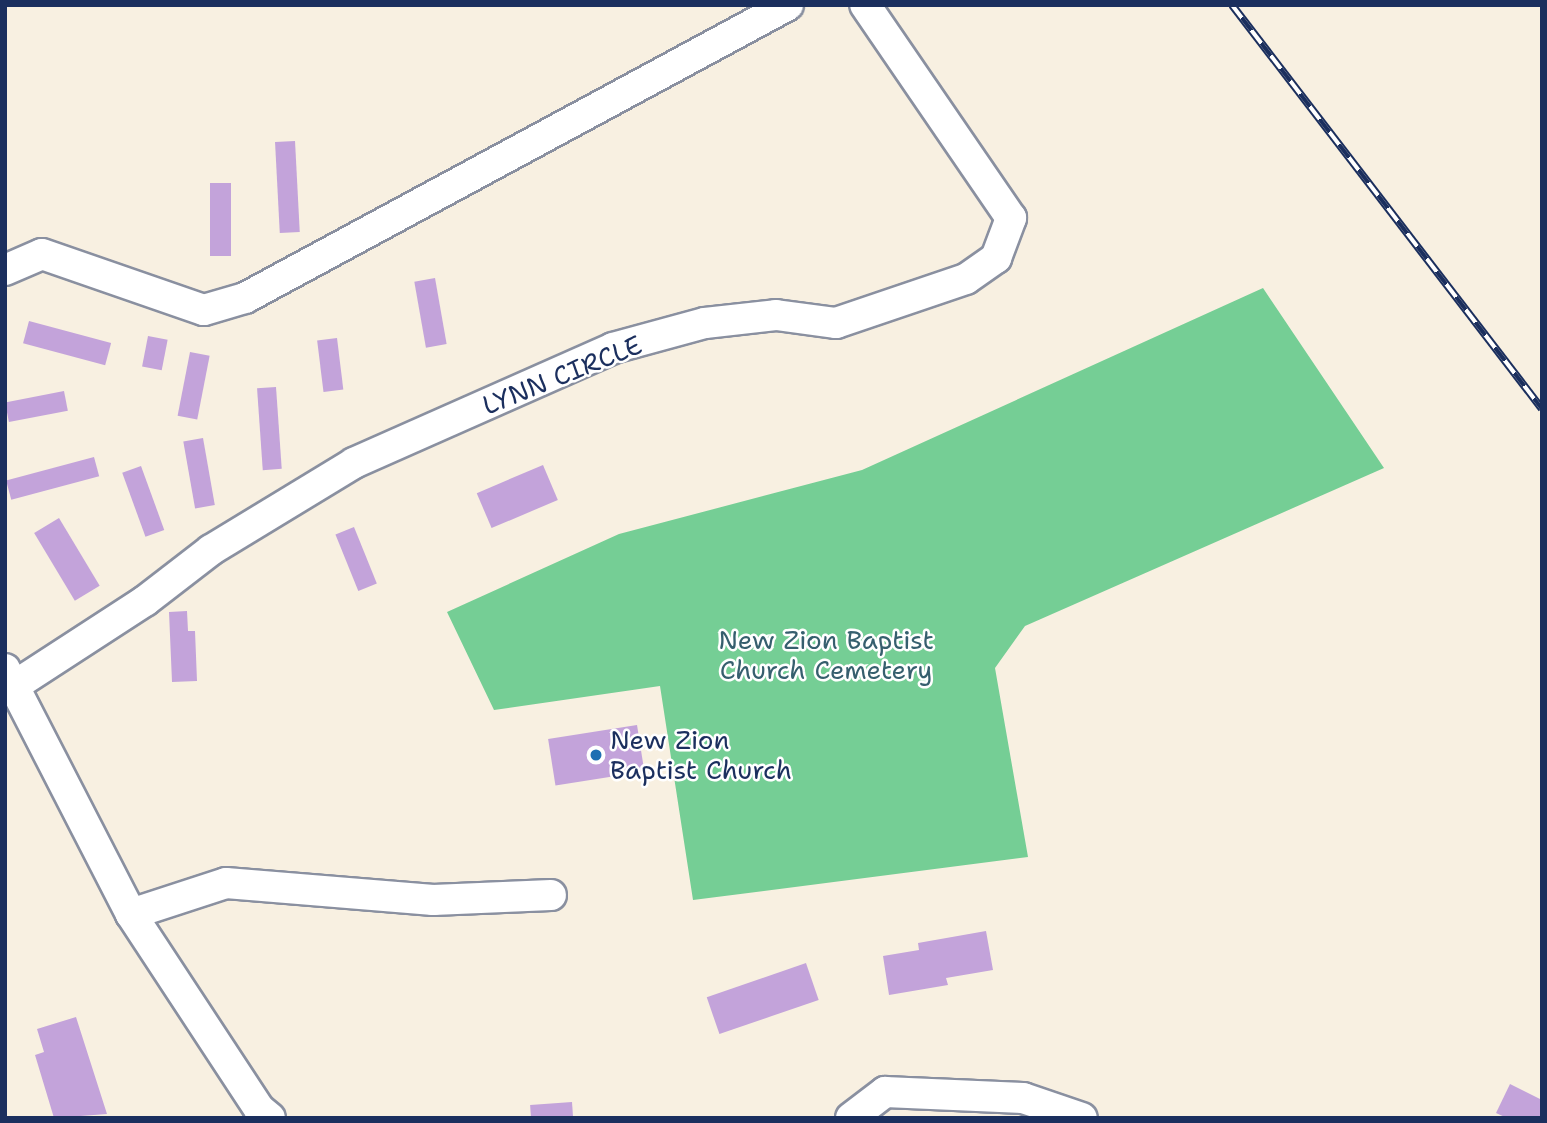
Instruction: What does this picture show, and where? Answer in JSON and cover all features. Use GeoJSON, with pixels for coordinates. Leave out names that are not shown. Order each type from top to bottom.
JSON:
{"type":"FeatureCollection","features":[{"type":"Feature","properties":{"kind":"street"},"geometry":{"type":"LineString","coordinates":[[5,270],[42,254],[204,310],[245,298],[788,5]]}},
{"type":"Feature","properties":{"kind":"street","name":"LYNN CIRCLE"},"geometry":{"type":"LineString","coordinates":[[10,677],[145,601],[211,550],[355,463],[613,348],[705,323],[776,315],[836,323],[966,279],[996,258],[1011,218],[865,5]]}},
{"type":"Feature","properties":{"kind":"street"},"geometry":{"type":"LineString","coordinates":[[10,677],[131,914],[260,1115]]}},
{"type":"Feature","properties":{"kind":"street"},"geometry":{"type":"LineString","coordinates":[[131,914],[226,883],[433,900],[551,895]]}},
{"type":"Feature","properties":{"kind":"street"},"geometry":{"type":"LineString","coordinates":[[852,1118],[886,1092],[1023,1098],[1082,1118]]}},
{"type":"Feature","properties":{"kind":"green space","name":"New Zion Baptist Church Cemetery"},"geometry":{"type":"Polygon","coordinates":[[[1263,288],[1384,468],[1025,626],[995,668],[1028,857],[693,900],[660,686],[494,710],[447,612],[619,534],[862,470],[1263,288]]]}},
{"type":"Feature","properties":{"kind":"building"},"geometry":{"type":"Polygon","coordinates":[[[295,141],[300,232],[280,233],[275,142],[295,141]]]}},
{"type":"Feature","properties":{"kind":"building"},"geometry":{"type":"Polygon","coordinates":[[[210,183],[231,183],[231,256],[210,256],[210,183]]]}},
{"type":"Feature","properties":{"kind":"building"},"geometry":{"type":"Polygon","coordinates":[[[435,278],[447,344],[426,348],[414,282],[435,278]]]}},
{"type":"Feature","properties":{"kind":"building"},"geometry":{"type":"Polygon","coordinates":[[[29,321],[111,343],[105,365],[23,343],[29,321]]]}},
{"type":"Feature","properties":{"kind":"building"},"geometry":{"type":"Polygon","coordinates":[[[148,336],[168,340],[162,370],[142,366],[148,336]]]}},
{"type":"Feature","properties":{"kind":"building"},"geometry":{"type":"Polygon","coordinates":[[[337,338],[343,390],[323,392],[317,340],[337,338]]]}},
{"type":"Feature","properties":{"kind":"building"},"geometry":{"type":"Polygon","coordinates":[[[190,352],[210,356],[197,420],[178,416],[190,352]]]}},
{"type":"Feature","properties":{"kind":"building"},"geometry":{"type":"Polygon","coordinates":[[[276,387],[282,469],[263,470],[257,388],[276,387]]]}},
{"type":"Feature","properties":{"kind":"building"},"geometry":{"type":"Polygon","coordinates":[[[64,391],[68,411],[9,422],[5,402],[64,391]]]}},
{"type":"Feature","properties":{"kind":"building"},"geometry":{"type":"Polygon","coordinates":[[[203,438],[215,505],[195,508],[183,441],[203,438]]]}},
{"type":"Feature","properties":{"kind":"building"},"geometry":{"type":"Polygon","coordinates":[[[94,457],[99,476],[11,500],[6,481],[94,457]]]}},
{"type":"Feature","properties":{"kind":"building"},"geometry":{"type":"Polygon","coordinates":[[[543,465],[558,500],[492,528],[477,493],[543,465]]]}},
{"type":"Feature","properties":{"kind":"building"},"geometry":{"type":"Polygon","coordinates":[[[141,466],[164,530],[145,537],[122,473],[141,466]]]}},
{"type":"Feature","properties":{"kind":"building"},"geometry":{"type":"Polygon","coordinates":[[[59,518],[100,586],[75,601],[34,533],[59,518]]]}},
{"type":"Feature","properties":{"kind":"building"},"geometry":{"type":"Polygon","coordinates":[[[354,527],[377,584],[358,591],[335,534],[354,527]]]}},
{"type":"Feature","properties":{"kind":"building"},"geometry":{"type":"Polygon","coordinates":[[[187,611],[188,631],[195,631],[197,681],[172,682],[169,612],[187,611]]]}},
{"type":"Feature","properties":{"kind":"building","name":"New Zion Baptist Church"},"geometry":{"type":"Polygon","coordinates":[[[637,725],[644,771],[555,786],[548,739],[637,725]]]}},
{"type":"Feature","properties":{"kind":"building"},"geometry":{"type":"Polygon","coordinates":[[[986,931],[993,970],[946,978],[948,985],[889,995],[883,956],[919,950],[918,943],[986,931]]]}},
{"type":"Feature","properties":{"kind":"building"},"geometry":{"type":"Polygon","coordinates":[[[806,963],[819,1000],[719,1034],[707,997],[806,963]]]}},
{"type":"Feature","properties":{"kind":"building"},"geometry":{"type":"Polygon","coordinates":[[[76,1017],[107,1114],[54,1118],[35,1055],[44,1052],[37,1029],[76,1017]]]}},
{"type":"Feature","properties":{"kind":"building"},"geometry":{"type":"Polygon","coordinates":[[[1510,1084],[1542,1100],[1542,1118],[1507,1118],[1496,1113],[1510,1084]]]}},
{"type":"Feature","properties":{"kind":"building"},"geometry":{"type":"Polygon","coordinates":[[[572,1102],[573,1118],[531,1118],[530,1105],[572,1102]]]}},
{"type":"Feature","properties":{"kind":"railway"},"geometry":{"type":"LineString","coordinates":[[1232,5],[1542,409]]}},
{"type":"Feature","properties":{"kind":"place","name":"New Zion Baptist Church"},"geometry":{"type":"Point","coordinates":[596,755]}}]}
